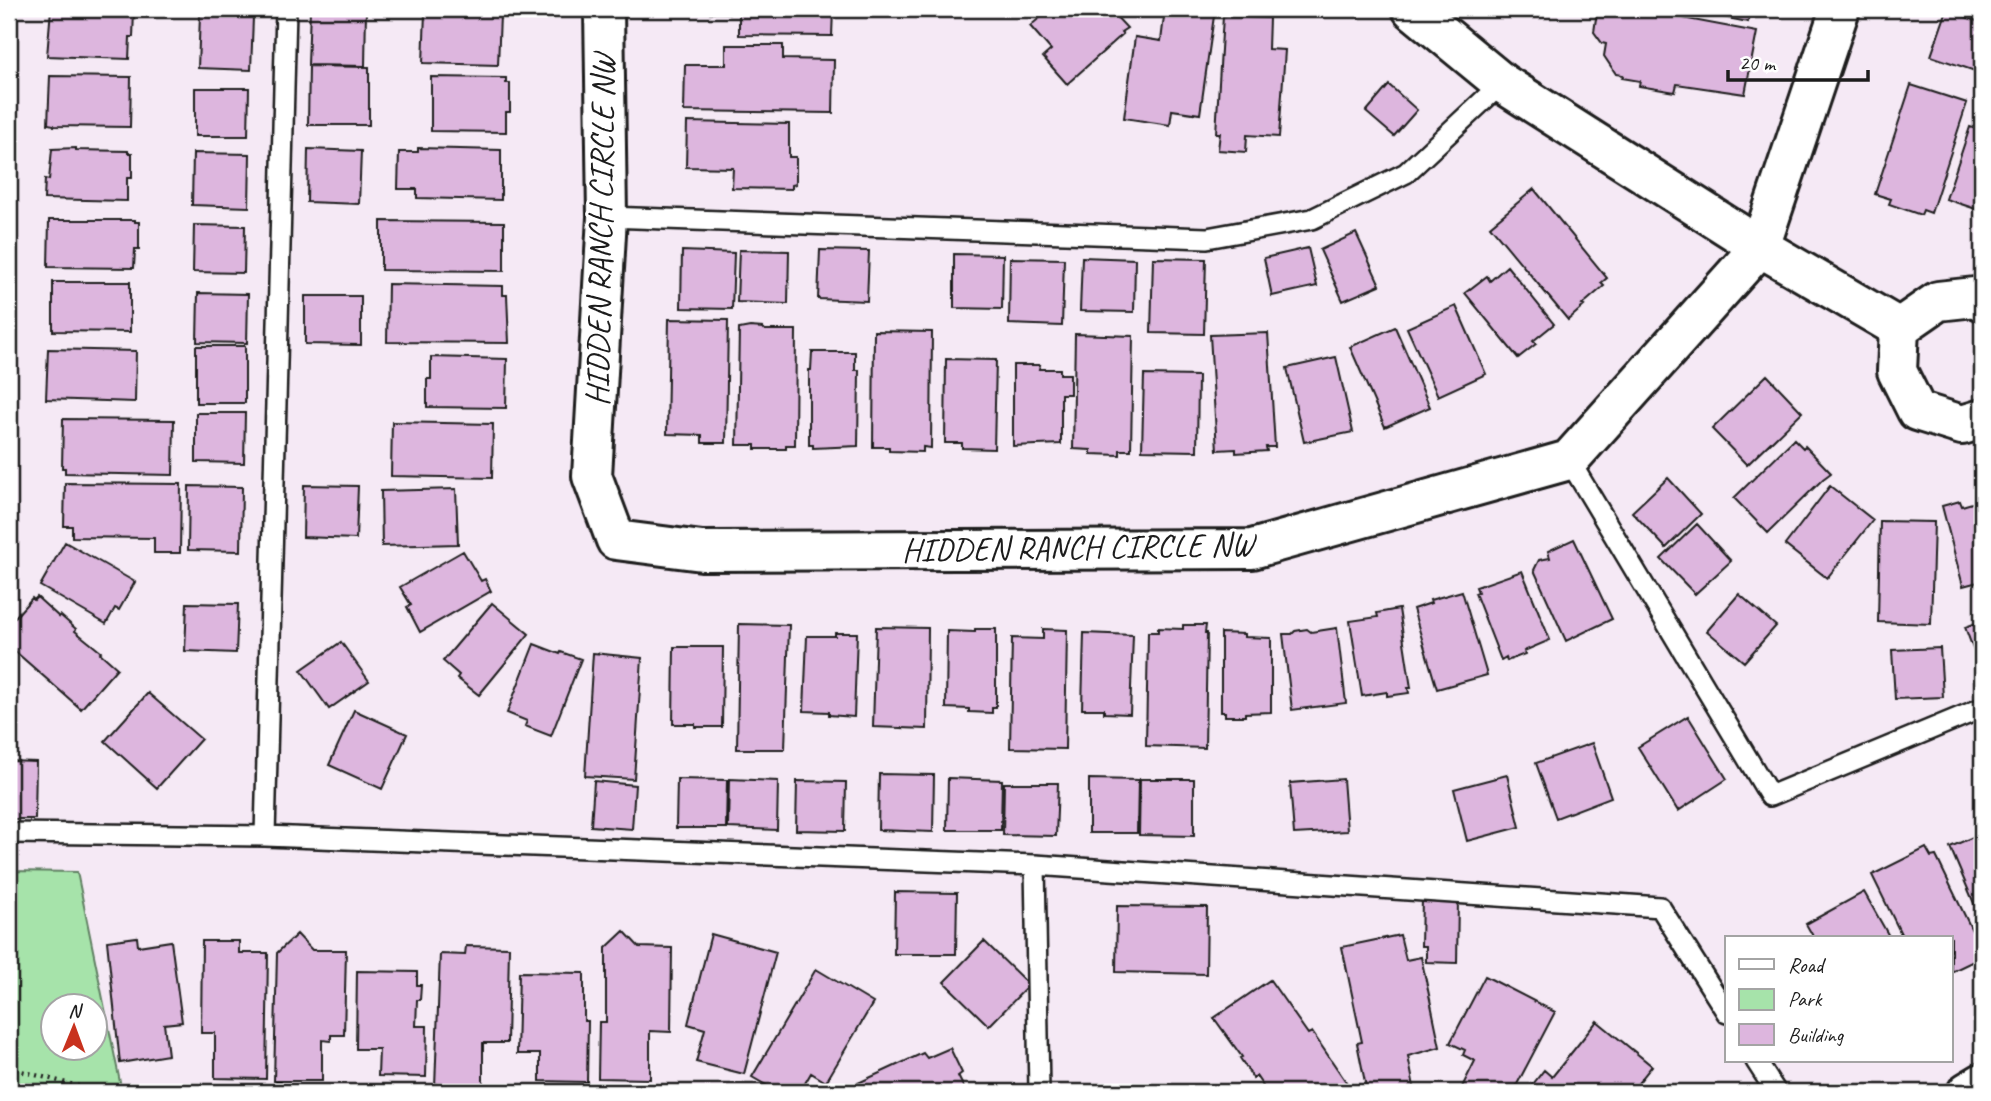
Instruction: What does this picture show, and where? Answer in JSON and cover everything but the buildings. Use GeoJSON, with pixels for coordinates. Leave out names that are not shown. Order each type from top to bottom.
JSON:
{"type":"FeatureCollection","features":[{"type":"Feature","properties":{"kind":"street","name":"HIDDEN RANCH CIRCLE NW"},"geometry":{"type":"LineString","coordinates":[[604,9],[607,217],[592,477],[616,540],[702,551],[1252,549],[1569,460]]}},
{"type":"Feature","properties":{"kind":"street"},"geometry":{"type":"LineString","coordinates":[[1412,9],[1502,83],[1760,247],[1899,328]]}},
{"type":"Feature","properties":{"kind":"street"},"geometry":{"type":"LineString","coordinates":[[1569,460],[1760,247],[1840,9]]}},
{"type":"Feature","properties":{"kind":"street"},"geometry":{"type":"LineString","coordinates":[[1899,328],[1938,301],[1975,297],[1982,300]]}},
{"type":"Feature","properties":{"kind":"street"},"geometry":{"type":"LineString","coordinates":[[1899,328],[1897,371],[1917,411],[1962,425],[1982,419]]}},
{"type":"Feature","properties":{"kind":"street"},"geometry":{"type":"LineString","coordinates":[[1967,1092],[1982,1083]]}},
{"type":"Feature","properties":{"kind":"lane"},"geometry":{"type":"LineString","coordinates":[[265,836],[286,9]]}},
{"type":"Feature","properties":{"kind":"lane"},"geometry":{"type":"LineString","coordinates":[[607,217],[1206,238],[1312,219],[1406,173],[1502,83]]}},
{"type":"Feature","properties":{"kind":"lane"},"geometry":{"type":"LineString","coordinates":[[1569,460],[1770,796],[1982,708]]}},
{"type":"Feature","properties":{"kind":"lane"},"geometry":{"type":"LineString","coordinates":[[9,833],[265,836],[1035,865],[1660,907],[1725,1010]]}},
{"type":"Feature","properties":{"kind":"lane"},"geometry":{"type":"LineString","coordinates":[[1035,865],[1040,1092]]}},
{"type":"Feature","properties":{"kind":"lane"},"geometry":{"type":"LineString","coordinates":[[1757,1062],[1776,1092]]}},
{"type":"Feature","properties":{"kind":"path"},"geometry":{"type":"LineString","coordinates":[[9,1068],[82,1087],[86,1092]]}},
{"type":"Feature","properties":{"kind":"green space"},"geometry":{"type":"Polygon","coordinates":[[[9,871],[77,872],[102,992],[38,992],[38,1062],[108,1062],[108,1024],[122,1092],[9,1092],[9,871]]]}}]}
